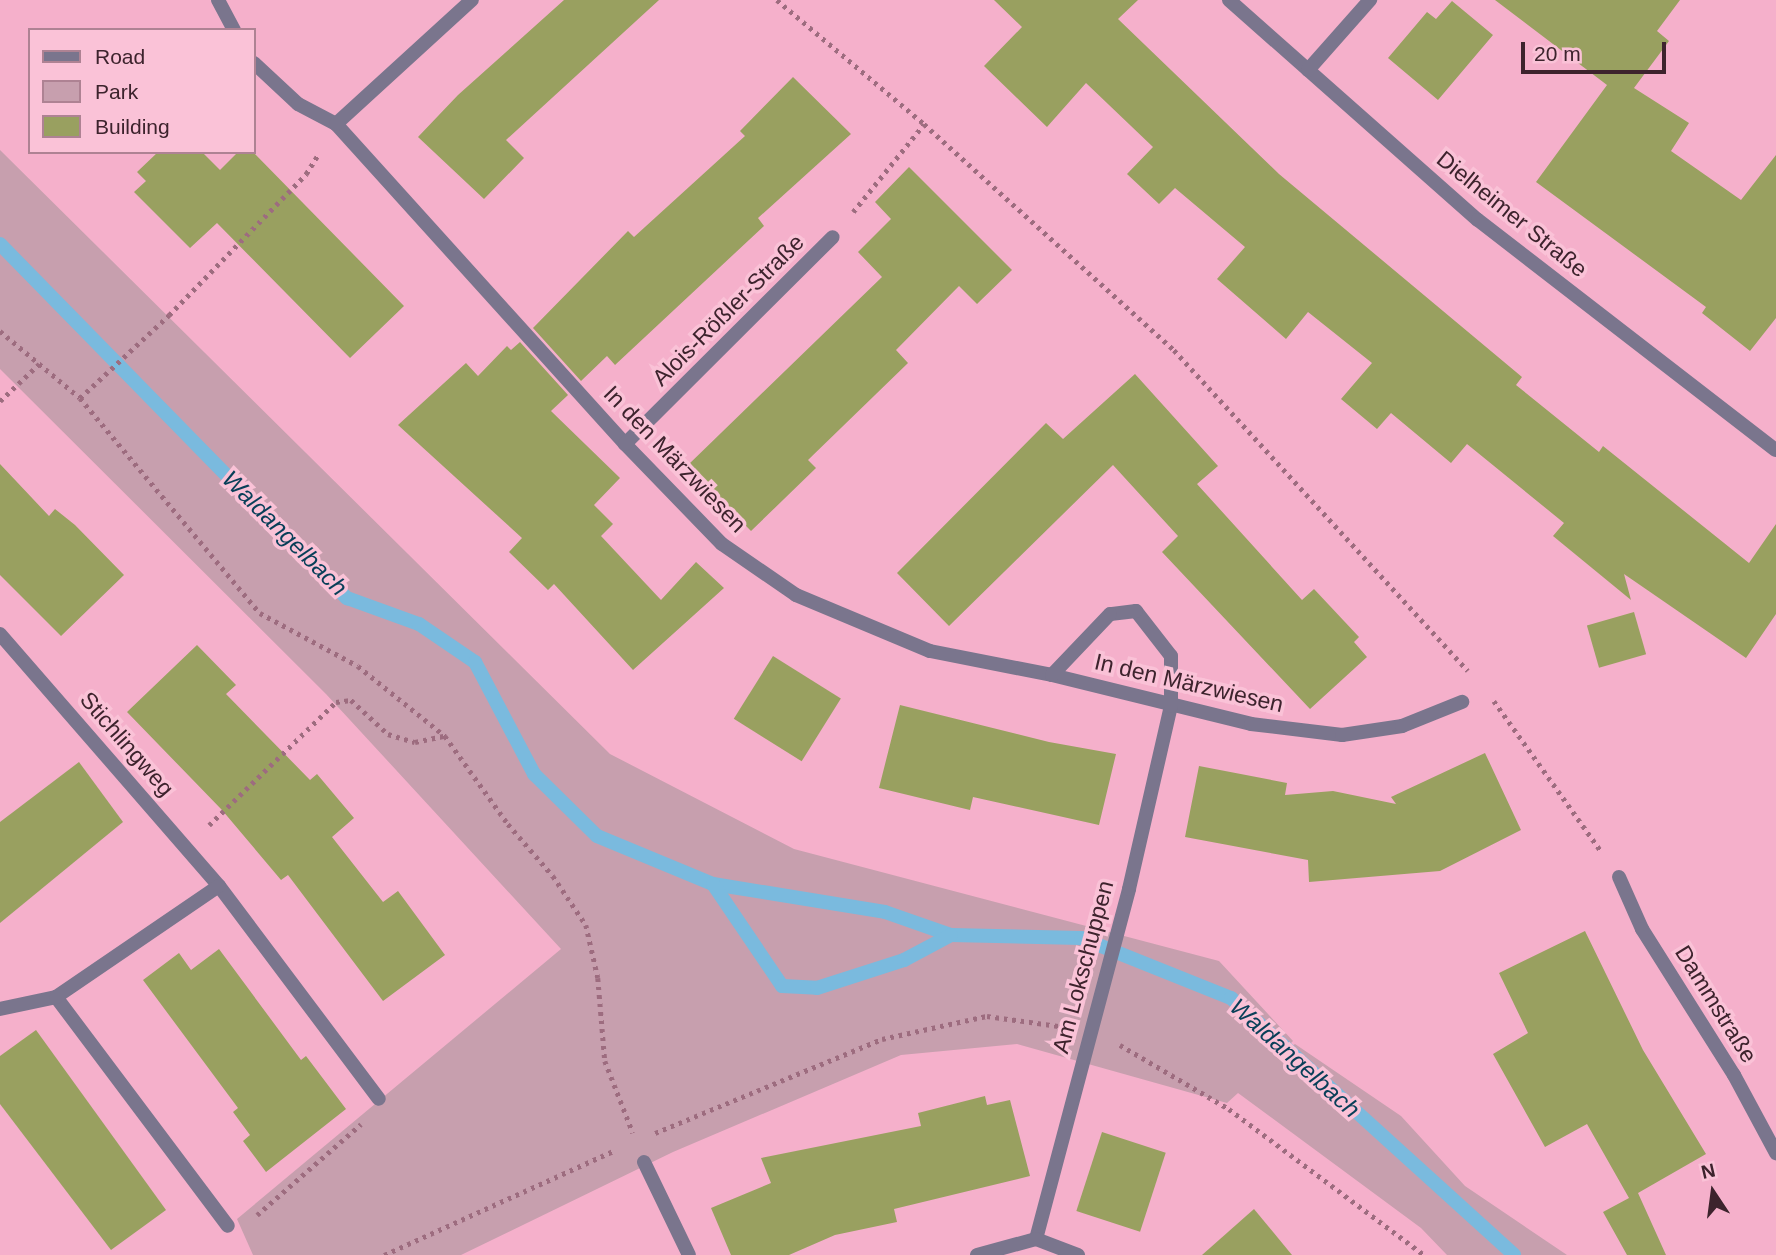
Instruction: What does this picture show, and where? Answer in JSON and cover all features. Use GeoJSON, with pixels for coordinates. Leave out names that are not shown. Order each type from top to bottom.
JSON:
{"type":"FeatureCollection","features":[{"type":"Feature","properties":{"kind":"street"},"geometry":{"type":"LineString","coordinates":[[218,0],[233,28]]}},
{"type":"Feature","properties":{"kind":"street"},"geometry":{"type":"LineString","coordinates":[[336,124],[472,0]]}},
{"type":"Feature","properties":{"kind":"street","name":"Dielheimer Straße"},"geometry":{"type":"LineString","coordinates":[[1229,0],[1478,220],[1776,450]]}},
{"type":"Feature","properties":{"kind":"street"},"geometry":{"type":"LineString","coordinates":[[1308,70],[1370,0]]}},
{"type":"Feature","properties":{"kind":"street","name":"In den Märzwiesen"},"geometry":{"type":"LineString","coordinates":[[256,65],[298,104],[336,124],[625,444],[722,544],[796,595],[930,651],[1052,675],[1251,724],[1342,735],[1402,726],[1462,702]]}},
{"type":"Feature","properties":{"kind":"street","name":"Alois-Rößler-Straße"},"geometry":{"type":"LineString","coordinates":[[625,444],[833,237]]}},
{"type":"Feature","properties":{"kind":"street","name":"Am Lokschuppen"},"geometry":{"type":"LineString","coordinates":[[1035,1239],[1094,1009],[1129,889],[1171,706],[1171,656],[1136,611],[1110,614],[1052,675]]}},
{"type":"Feature","properties":{"kind":"street","name":"Stichlingweg"},"geometry":{"type":"LineString","coordinates":[[0,634],[219,886],[379,1099]]}},
{"type":"Feature","properties":{"kind":"street","name":"Dammstraße"},"geometry":{"type":"LineString","coordinates":[[1619,877],[1642,929],[1734,1075],[1776,1153]]}},
{"type":"Feature","properties":{"kind":"street"},"geometry":{"type":"LineString","coordinates":[[0,1009],[56,998],[219,886]]}},
{"type":"Feature","properties":{"kind":"street"},"geometry":{"type":"LineString","coordinates":[[56,998],[228,1226]]}},
{"type":"Feature","properties":{"kind":"street"},"geometry":{"type":"LineString","coordinates":[[644,1162],[689,1255]]}},
{"type":"Feature","properties":{"kind":"street"},"geometry":{"type":"LineString","coordinates":[[977,1255],[1035,1239],[1078,1255]]}},
{"type":"Feature","properties":{"kind":"path"},"geometry":{"type":"LineString","coordinates":[[777,0],[924,124],[1174,350],[1471,674]]}},
{"type":"Feature","properties":{"kind":"path"},"geometry":{"type":"LineString","coordinates":[[80,398],[169,315],[306,174],[336,124]]}},
{"type":"Feature","properties":{"kind":"path"},"geometry":{"type":"LineString","coordinates":[[833,237],[924,124]]}},
{"type":"Feature","properties":{"kind":"path"},"geometry":{"type":"LineString","coordinates":[[0,331],[80,398],[260,613],[358,666],[444,736],[586,925],[597,978],[605,1061],[636,1141]]}},
{"type":"Feature","properties":{"kind":"path"},"geometry":{"type":"LineString","coordinates":[[0,401],[39,363]]}},
{"type":"Feature","properties":{"kind":"path"},"geometry":{"type":"LineString","coordinates":[[1489,694],[1619,877]]}},
{"type":"Feature","properties":{"kind":"path"},"geometry":{"type":"LineString","coordinates":[[186,847],[336,702],[351,700],[388,734],[415,743],[444,736]]}},
{"type":"Feature","properties":{"kind":"path"},"geometry":{"type":"LineString","coordinates":[[648,1136],[882,1039],[987,1016],[1061,1027],[1117,1043],[1229,1109],[1424,1255]]}},
{"type":"Feature","properties":{"kind":"path"},"geometry":{"type":"LineString","coordinates":[[251,1220],[377,1110],[379,1099]]}},
{"type":"Feature","properties":{"kind":"path"},"geometry":{"type":"LineString","coordinates":[[384,1255],[623,1146]]}},
{"type":"Feature","properties":{"kind":"green space"},"geometry":{"type":"Polygon","coordinates":[[[0,150],[610,754],[794,849],[1219,961],[1293,1041],[1283,1051],[1295,1044],[1401,1116],[1465,1186],[1567,1255],[1447,1255],[1421,1228],[1238,1093],[1227,1103],[1017,1044],[901,1055],[673,1152],[461,1255],[253,1255],[237,1219],[561,949],[326,694],[0,369],[0,150]]]}},
{"type":"Feature","properties":{"kind":"building"},"geometry":{"type":"Polygon","coordinates":[[[564,0],[659,0],[506,140],[524,158],[484,199],[418,137],[458,95],[564,0]]]}},
{"type":"Feature","properties":{"kind":"building"},"geometry":{"type":"Polygon","coordinates":[[[994,0],[1138,0],[1118,19],[1279,174],[1522,377],[1516,385],[1599,452],[1603,446],[1749,563],[1776,524],[1776,614],[1746,658],[1624,574],[1631,600],[1553,536],[1564,523],[1467,444],[1451,463],[1391,413],[1377,429],[1341,399],[1372,363],[1308,312],[1286,339],[1217,279],[1245,247],[1175,188],[1159,204],[1127,174],[1153,147],[1086,83],[1047,127],[984,66],[1022,27],[994,0]]]}},
{"type":"Feature","properties":{"kind":"building"},"geometry":{"type":"Polygon","coordinates":[[[1495,0],[1680,0],[1657,31],[1669,41],[1634,88],[1689,123],[1671,151],[1741,200],[1776,155],[1776,318],[1750,351],[1702,313],[1706,307],[1536,182],[1607,85],[1495,0]]]}},
{"type":"Feature","properties":{"kind":"building"},"geometry":{"type":"Polygon","coordinates":[[[1452,1],[1493,35],[1438,100],[1388,58],[1427,12],[1436,19],[1452,1]]]}},
{"type":"Feature","properties":{"kind":"building"},"geometry":{"type":"Polygon","coordinates":[[[793,77],[851,134],[758,218],[764,226],[615,365],[607,356],[581,381],[533,328],[628,231],[634,237],[745,136],[740,131],[793,77]]]}},
{"type":"Feature","properties":{"kind":"building"},"geometry":{"type":"Polygon","coordinates":[[[156,154],[204,154],[220,170],[236,154],[255,154],[404,306],[350,358],[217,223],[190,248],[134,192],[146,181],[137,172],[156,154]]]}},
{"type":"Feature","properties":{"kind":"building"},"geometry":{"type":"Polygon","coordinates":[[[909,167],[1012,270],[977,304],[959,286],[896,350],[908,363],[808,460],[816,468],[751,531],[687,466],[882,277],[858,252],[891,219],[875,202],[909,167]]]}},
{"type":"Feature","properties":{"kind":"building"},"geometry":{"type":"Polygon","coordinates":[[[520,342],[568,395],[551,411],[620,478],[594,505],[613,524],[601,536],[661,600],[696,562],[724,588],[633,670],[554,584],[548,590],[509,552],[522,538],[398,425],[466,363],[478,376],[507,346],[511,350],[520,342]]]}},
{"type":"Feature","properties":{"kind":"building"},"geometry":{"type":"Polygon","coordinates":[[[1135,374],[1218,466],[1197,484],[1302,600],[1314,589],[1359,637],[1354,642],[1367,657],[1310,709],[1162,552],[1178,536],[1113,465],[949,626],[897,573],[1046,423],[1063,439],[1135,374]]]}},
{"type":"Feature","properties":{"kind":"building"},"geometry":{"type":"Polygon","coordinates":[[[0,464],[49,516],[55,509],[75,525],[124,575],[61,636],[0,575],[0,464]]]}},
{"type":"Feature","properties":{"kind":"building"},"geometry":{"type":"Polygon","coordinates":[[[1634,612],[1646,654],[1599,668],[1587,626],[1634,612]]]}},
{"type":"Feature","properties":{"kind":"building"},"geometry":{"type":"Polygon","coordinates":[[[197,645],[236,685],[226,694],[310,780],[317,774],[354,818],[332,837],[383,902],[398,891],[445,955],[383,1001],[288,875],[281,880],[222,810],[127,712],[197,645]]]}},
{"type":"Feature","properties":{"kind":"building"},"geometry":{"type":"Polygon","coordinates":[[[773,656],[841,698],[802,761],[734,719],[773,656]]]}},
{"type":"Feature","properties":{"kind":"building"},"geometry":{"type":"Polygon","coordinates":[[[900,705],[1049,742],[1116,754],[1099,825],[973,797],[970,810],[879,788],[900,705]]]}},
{"type":"Feature","properties":{"kind":"building"},"geometry":{"type":"Polygon","coordinates":[[[1485,753],[1521,830],[1440,871],[1309,882],[1308,860],[1185,837],[1199,766],[1287,783],[1285,795],[1333,791],[1396,804],[1391,797],[1485,753]]]}},
{"type":"Feature","properties":{"kind":"building"},"geometry":{"type":"Polygon","coordinates":[[[79,762],[123,822],[0,923],[0,822],[79,762]]]}},
{"type":"Feature","properties":{"kind":"building"},"geometry":{"type":"Polygon","coordinates":[[[1585,931],[1643,1050],[1706,1154],[1638,1193],[1666,1255],[1627,1255],[1603,1212],[1629,1198],[1587,1124],[1545,1147],[1493,1054],[1528,1033],[1499,973],[1585,931]]]}},
{"type":"Feature","properties":{"kind":"building"},"geometry":{"type":"Polygon","coordinates":[[[219,949],[301,1060],[306,1056],[346,1109],[266,1172],[243,1141],[250,1135],[233,1112],[238,1108],[143,980],[179,953],[191,970],[219,949]]]}},
{"type":"Feature","properties":{"kind":"building"},"geometry":{"type":"Polygon","coordinates":[[[36,1030],[166,1210],[111,1250],[0,1104],[0,1056],[36,1030]]]}},
{"type":"Feature","properties":{"kind":"building"},"geometry":{"type":"Polygon","coordinates":[[[985,1096],[987,1105],[1010,1100],[1030,1176],[894,1209],[897,1222],[835,1235],[789,1255],[731,1255],[711,1208],[771,1183],[761,1158],[921,1126],[918,1113],[985,1096]]]}},
{"type":"Feature","properties":{"kind":"building"},"geometry":{"type":"Polygon","coordinates":[[[1102,1132],[1166,1153],[1140,1232],[1076,1211],[1102,1132]]]}},
{"type":"Feature","properties":{"kind":"building"},"geometry":{"type":"Polygon","coordinates":[[[1254,1209],[1292,1255],[1202,1255],[1254,1209]]]}},
{"type":"Feature","properties":{"kind":"waterway","name":"Waldangelbach"},"geometry":{"type":"LineString","coordinates":[[0,244],[347,598],[419,624],[475,662],[534,774],[597,836],[713,884],[885,912],[951,935],[1081,938],[1231,998],[1514,1255]]}},
{"type":"Feature","properties":{"kind":"waterway","name":"Waldangelbach"},"geometry":{"type":"LineString","coordinates":[[713,884],[782,986],[817,988],[904,960],[951,935]]}}]}
